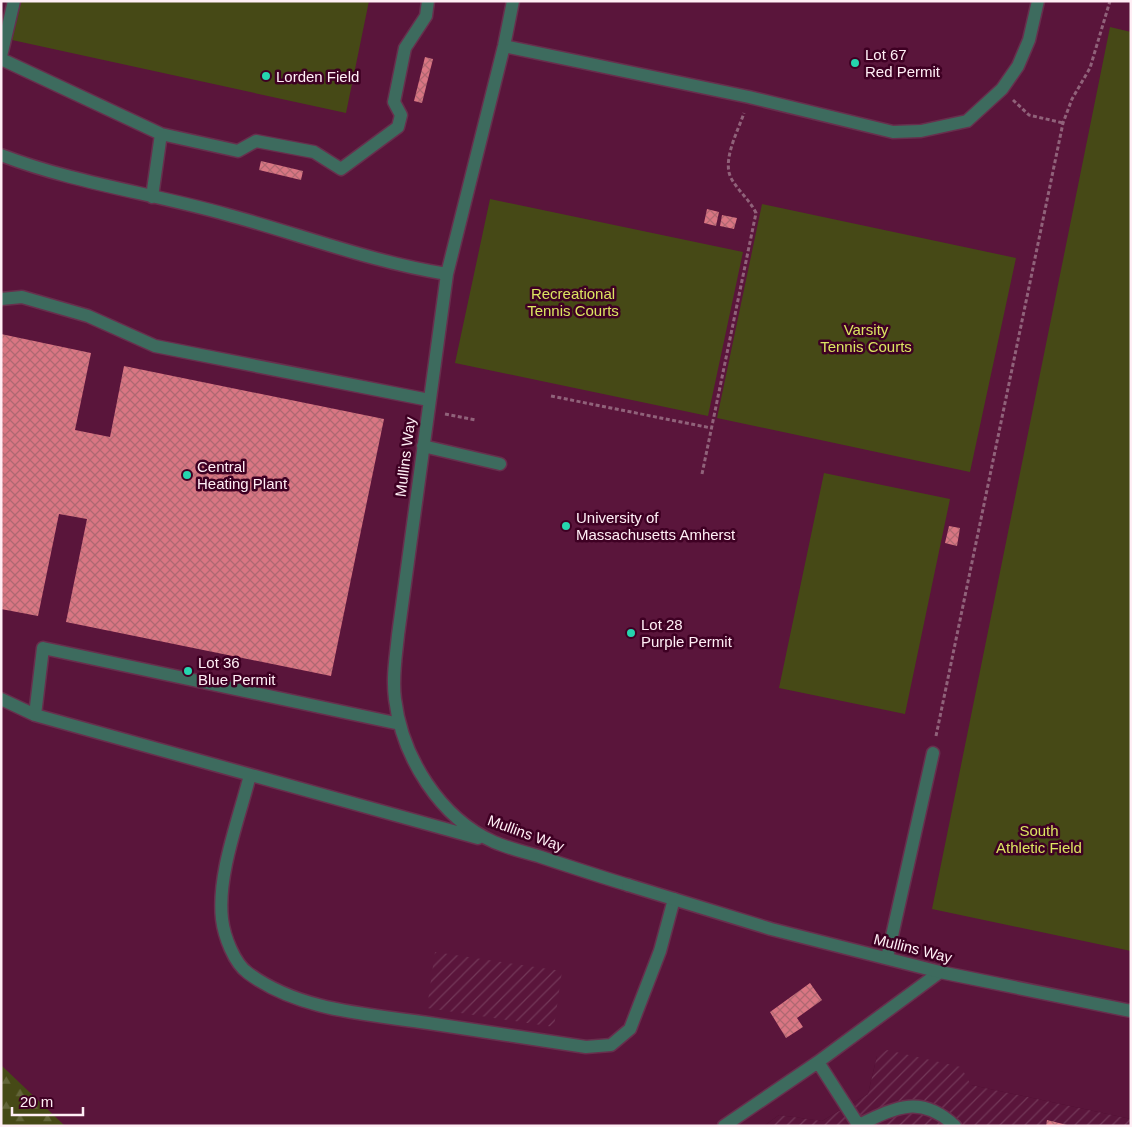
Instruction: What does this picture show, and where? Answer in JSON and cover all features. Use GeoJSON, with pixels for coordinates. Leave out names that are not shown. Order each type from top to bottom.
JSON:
{"type":"FeatureCollection","features":[{"type":"Feature","properties":{"kind":"street"},"geometry":{"type":"LineString","coordinates":[[14,1],[1,58],[162,134],[238,151],[256,141],[305,150],[314,152],[341,169],[398,127],[401,115],[394,102],[405,48],[426,16],[428,1]]}},
{"type":"Feature","properties":{"kind":"street","name":"Mullins Way"},"geometry":{"type":"LineString","coordinates":[[513,1],[504,46],[448,274],[429,400],[394,675],[395,698],[400,724],[411,755],[426,782],[455,816],[471,830],[495,843],[771,929],[940,972],[1131,1011]]}},
{"type":"Feature","properties":{"kind":"street"},"geometry":{"type":"LineString","coordinates":[[504,46],[749,97],[893,132],[947,127],[967,121],[1002,89],[1018,66],[1029,40],[1038,1]]}},
{"type":"Feature","properties":{"kind":"street"},"geometry":{"type":"LineString","coordinates":[[152,197],[162,134]]}},
{"type":"Feature","properties":{"kind":"street"},"geometry":{"type":"LineString","coordinates":[[1,155],[76,180],[224,214],[356,255],[448,274]]}},
{"type":"Feature","properties":{"kind":"street"},"geometry":{"type":"LineString","coordinates":[[1,299],[22,297],[88,316],[155,346],[429,400]]}},
{"type":"Feature","properties":{"kind":"street"},"geometry":{"type":"LineString","coordinates":[[423,446],[500,464]]}},
{"type":"Feature","properties":{"kind":"street"},"geometry":{"type":"LineString","coordinates":[[35,715],[44,648],[400,724]]}},
{"type":"Feature","properties":{"kind":"street"},"geometry":{"type":"LineString","coordinates":[[1,699],[35,715],[495,843]]}},
{"type":"Feature","properties":{"kind":"street"},"geometry":{"type":"LineString","coordinates":[[888,958],[932,753]]}},
{"type":"Feature","properties":{"kind":"street"},"geometry":{"type":"LineString","coordinates":[[250,775],[223,880],[222,920],[231,948],[246,972],[279,992],[310,1003],[364,1014],[586,1047],[611,1045],[630,1029],[660,951],[674,899]]}},
{"type":"Feature","properties":{"kind":"street"},"geometry":{"type":"LineString","coordinates":[[724,1126],[818,1062],[940,972]]}},
{"type":"Feature","properties":{"kind":"street"},"geometry":{"type":"LineString","coordinates":[[818,1062],[859,1125],[888,1110],[912,1105],[934,1110],[955,1126]]}},
{"type":"Feature","properties":{"kind":"path"},"geometry":{"type":"LineString","coordinates":[[932,753],[1063,123],[1072,99],[1083,83],[1092,63],[1110,1]]}},
{"type":"Feature","properties":{"kind":"path"},"geometry":{"type":"LineString","coordinates":[[1002,89],[1029,115],[1063,123]]}},
{"type":"Feature","properties":{"kind":"path"},"geometry":{"type":"LineString","coordinates":[[702,474],[756,213],[752,203],[731,177],[728,162],[749,97]]}},
{"type":"Feature","properties":{"kind":"path"},"geometry":{"type":"LineString","coordinates":[[552,396],[711,428]]}},
{"type":"Feature","properties":{"kind":"path"},"geometry":{"type":"LineString","coordinates":[[442,413],[476,420]]}},
{"type":"Feature","properties":{"kind":"shaded area","name":"University of Massachusetts Amherst"},"geometry":{"type":"Polygon","coordinates":[[[1,1],[1131,1],[1131,1119],[971,1085],[877,1056],[868,1094],[822,1121],[779,1115],[764,1126],[1,1126],[1,1]]]}},
{"type":"Feature","properties":{"kind":"shaded area"},"geometry":{"type":"Polygon","coordinates":[[[435,952],[562,971],[554,1027],[427,1008],[435,952]]]}},
{"type":"Feature","properties":{"kind":"shaded area"},"geometry":{"type":"Polygon","coordinates":[[[887,1050],[961,1067],[971,1085],[1131,1119],[1131,1126],[764,1126],[779,1115],[822,1121],[868,1094],[877,1056],[887,1050]]]}},
{"type":"Feature","properties":{"kind":"green space","name":"Lorden Field"},"geometry":{"type":"Polygon","coordinates":[[[21,1],[369,1],[346,113],[12,40],[21,1]]]}},
{"type":"Feature","properties":{"kind":"green space","name":"South Athletic Field"},"geometry":{"type":"Polygon","coordinates":[[[1110,27],[1131,32],[1131,951],[932,909],[1110,27]]]}},
{"type":"Feature","properties":{"kind":"green space","name":"Recreational Tennis Courts"},"geometry":{"type":"Polygon","coordinates":[[[490,199],[743,252],[708,416],[455,363],[490,199]]]}},
{"type":"Feature","properties":{"kind":"green space","name":"Varsity Tennis Courts"},"geometry":{"type":"Polygon","coordinates":[[[762,204],[1016,258],[970,472],[717,418],[762,204]]]}},
{"type":"Feature","properties":{"kind":"green space"},"geometry":{"type":"Polygon","coordinates":[[[824,473],[950,499],[905,714],[779,688],[824,473]]]}},
{"type":"Feature","properties":{"kind":"green space"},"geometry":{"type":"Polygon","coordinates":[[[1,1065],[65,1126],[1,1126],[1,1065]]]}},
{"type":"Feature","properties":{"kind":"building"},"geometry":{"type":"Polygon","coordinates":[[[425,57],[433,59],[422,103],[414,101],[425,57]]]}},
{"type":"Feature","properties":{"kind":"building"},"geometry":{"type":"Polygon","coordinates":[[[261,161],[303,171],[301,180],[259,170],[261,161]]]}},
{"type":"Feature","properties":{"kind":"building"},"geometry":{"type":"Polygon","coordinates":[[[707,209],[719,212],[716,226],[704,223],[707,209]]]}},
{"type":"Feature","properties":{"kind":"building"},"geometry":{"type":"Polygon","coordinates":[[[722,215],[737,218],[734,229],[720,226],[722,215]]]}},
{"type":"Feature","properties":{"kind":"building","name":"Central Heating Plant"},"geometry":{"type":"Polygon","coordinates":[[[1,334],[91,353],[75,430],[110,437],[124,366],[384,419],[331,676],[66,622],[87,519],[59,514],[38,616],[1,609],[1,334]]]}},
{"type":"Feature","properties":{"kind":"building"},"geometry":{"type":"Polygon","coordinates":[[[949,526],[960,528],[957,546],[945,543],[949,526]]]}},
{"type":"Feature","properties":{"kind":"building"},"geometry":{"type":"Polygon","coordinates":[[[810,983],[822,1000],[797,1018],[803,1027],[786,1038],[770,1012],[810,983]]]}},
{"type":"Feature","properties":{"kind":"building"},"geometry":{"type":"Polygon","coordinates":[[[1047,1120],[1067,1125],[1067,1126],[1046,1126],[1047,1120]]]}},
{"type":"Feature","properties":{"kind":"place","name":"Lot 67 Red Permit"},"geometry":{"type":"Point","coordinates":[855,63]}},
{"type":"Feature","properties":{"kind":"place","name":"Lorden Field"},"geometry":{"type":"Point","coordinates":[266,76]}},
{"type":"Feature","properties":{"kind":"place","name":"Central Heating Plant"},"geometry":{"type":"Point","coordinates":[187,475]}},
{"type":"Feature","properties":{"kind":"place","name":"University of Massachusetts Amherst"},"geometry":{"type":"Point","coordinates":[566,526]}},
{"type":"Feature","properties":{"kind":"place","name":"Lot 28 Purple Permit"},"geometry":{"type":"Point","coordinates":[631,633]}},
{"type":"Feature","properties":{"kind":"place","name":"Lot 36 Blue Permit"},"geometry":{"type":"Point","coordinates":[188,671]}}]}
